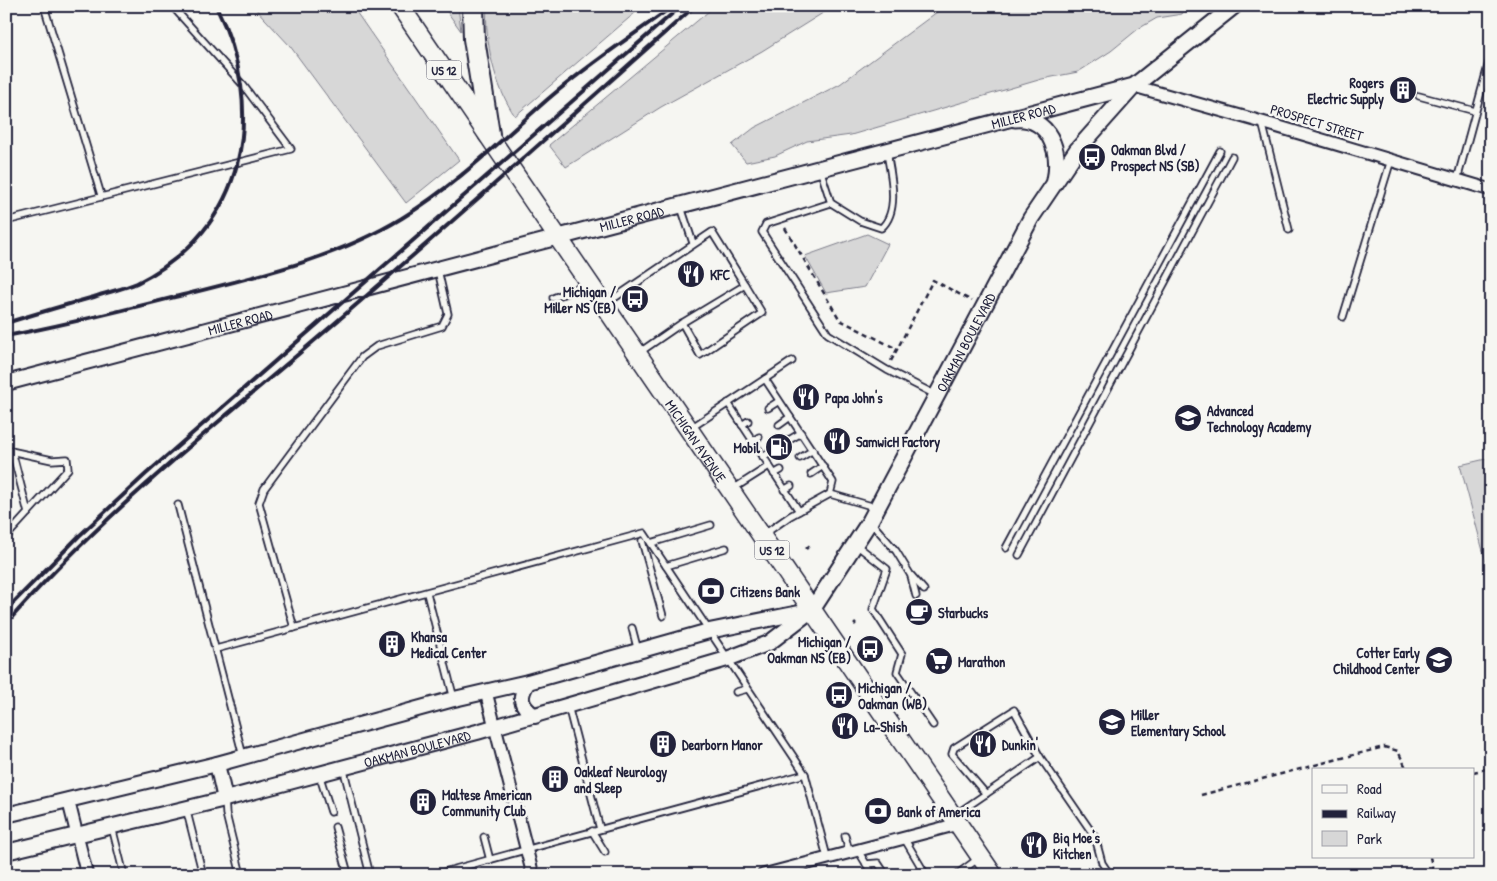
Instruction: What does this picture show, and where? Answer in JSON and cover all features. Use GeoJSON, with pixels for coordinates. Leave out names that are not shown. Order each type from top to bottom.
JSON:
{"type":"FeatureCollection","features":[{"type":"Feature","properties":{"kind":"highway"},"geometry":{"type":"LineString","coordinates":[[473,6],[474,39],[489,134]]}},
{"type":"Feature","properties":{"kind":"main road","name":"MICHIGAN AVENUE"},"geometry":{"type":"LineString","coordinates":[[400,6],[993,875]]}},
{"type":"Feature","properties":{"kind":"main road","name":"MILLER ROAD"},"geometry":{"type":"LineString","coordinates":[[559,237],[819,167],[1134,86],[1234,6]]}},
{"type":"Feature","properties":{"kind":"main road","name":"OAKMAN BOULEVARD"},"geometry":{"type":"LineString","coordinates":[[812,610],[874,514],[1031,218],[1077,150],[1134,86]]}},
{"type":"Feature","properties":{"kind":"main road"},"geometry":{"type":"LineString","coordinates":[[1002,120],[1025,118],[1041,127],[1052,139],[1057,153],[1054,184]]}},
{"type":"Feature","properties":{"kind":"street","name":"PROSPECT STREET"},"geometry":{"type":"LineString","coordinates":[[1134,86],[1491,190]]}},
{"type":"Feature","properties":{"kind":"street","name":"MILLER ROAD"},"geometry":{"type":"LineString","coordinates":[[6,383],[559,237]]}},
{"type":"Feature","properties":{"kind":"street"},"geometry":{"type":"LineString","coordinates":[[6,815],[217,764],[454,699],[528,682],[709,631],[812,610]]}},
{"type":"Feature","properties":{"kind":"street","name":"OAKMAN BOULEVARD"},"geometry":{"type":"LineString","coordinates":[[6,852],[111,825],[225,799],[495,727],[727,659],[769,643],[812,610]]}},
{"type":"Feature","properties":{"kind":"street"},"geometry":{"type":"LineString","coordinates":[[528,682],[521,692],[521,700],[525,709],[535,716]]}},
{"type":"Feature","properties":{"kind":"street"},"geometry":{"type":"LineString","coordinates":[[486,692],[533,875]]}},
{"type":"Feature","properties":{"kind":"street"},"geometry":{"type":"LineString","coordinates":[[217,764],[225,799]]}},
{"type":"Feature","properties":{"kind":"street"},"geometry":{"type":"LineString","coordinates":[[68,799],[87,875]]}},
{"type":"Feature","properties":{"kind":"street"},"geometry":{"type":"LineString","coordinates":[[763,875],[903,837],[956,820]]}},
{"type":"Feature","properties":{"kind":"lane"},"geometry":{"type":"LineString","coordinates":[[44,6],[101,195]]}},
{"type":"Feature","properties":{"kind":"lane"},"geometry":{"type":"LineString","coordinates":[[6,221],[101,195],[291,149],[243,85],[172,6]]}},
{"type":"Feature","properties":{"kind":"lane"},"geometry":{"type":"LineString","coordinates":[[1457,180],[1491,55]]}},
{"type":"Feature","properties":{"kind":"lane"},"geometry":{"type":"LineString","coordinates":[[1419,96],[1475,111]]}},
{"type":"Feature","properties":{"kind":"lane"},"geometry":{"type":"LineString","coordinates":[[1262,122],[1289,230]]}},
{"type":"Feature","properties":{"kind":"lane"},"geometry":{"type":"LineString","coordinates":[[819,167],[831,203],[860,221],[881,228],[887,223],[893,198],[886,150]]}},
{"type":"Feature","properties":{"kind":"lane"},"geometry":{"type":"LineString","coordinates":[[1006,548],[1220,151]]}},
{"type":"Feature","properties":{"kind":"lane"},"geometry":{"type":"LineString","coordinates":[[1019,555],[1232,157]]}},
{"type":"Feature","properties":{"kind":"lane"},"geometry":{"type":"LineString","coordinates":[[1343,317],[1391,160]]}},
{"type":"Feature","properties":{"kind":"lane"},"geometry":{"type":"LineString","coordinates":[[831,203],[766,224],[762,232],[828,334],[887,370],[936,395]]}},
{"type":"Feature","properties":{"kind":"lane"},"geometry":{"type":"LineString","coordinates":[[680,204],[693,243]]}},
{"type":"Feature","properties":{"kind":"lane"},"geometry":{"type":"LineString","coordinates":[[605,304],[712,232],[762,313],[700,355],[682,323]]}},
{"type":"Feature","properties":{"kind":"lane"},"geometry":{"type":"LineString","coordinates":[[294,628],[259,503],[264,489],[362,357],[377,346],[442,326],[448,314],[438,269]]}},
{"type":"Feature","properties":{"kind":"lane"},"geometry":{"type":"LineString","coordinates":[[553,298],[590,283]]}},
{"type":"Feature","properties":{"kind":"lane"},"geometry":{"type":"LineString","coordinates":[[639,354],[682,323],[744,286]]}},
{"type":"Feature","properties":{"kind":"lane"},"geometry":{"type":"LineString","coordinates":[[690,429],[792,361]]}},
{"type":"Feature","properties":{"kind":"lane"},"geometry":{"type":"LineString","coordinates":[[762,536],[799,511],[830,494],[833,482],[765,379]]}},
{"type":"Feature","properties":{"kind":"lane"},"geometry":{"type":"LineString","coordinates":[[768,408],[779,401]]}},
{"type":"Feature","properties":{"kind":"lane"},"geometry":{"type":"LineString","coordinates":[[728,403],[799,511]]}},
{"type":"Feature","properties":{"kind":"lane"},"geometry":{"type":"LineString","coordinates":[[779,425],[790,417]]}},
{"type":"Feature","properties":{"kind":"lane"},"geometry":{"type":"LineString","coordinates":[[742,425],[748,421]]}},
{"type":"Feature","properties":{"kind":"lane"},"geometry":{"type":"LineString","coordinates":[[789,440],[801,432]]}},
{"type":"Feature","properties":{"kind":"lane"},"geometry":{"type":"LineString","coordinates":[[753,441],[759,437]]}},
{"type":"Feature","properties":{"kind":"lane"},"geometry":{"type":"LineString","coordinates":[[800,458],[812,450]]}},
{"type":"Feature","properties":{"kind":"lane"},"geometry":{"type":"LineString","coordinates":[[6,537],[28,513],[68,469],[67,459],[52,460],[9,451],[28,513]]}},
{"type":"Feature","properties":{"kind":"lane"},"geometry":{"type":"LineString","coordinates":[[763,457],[769,453]]}},
{"type":"Feature","properties":{"kind":"lane"},"geometry":{"type":"LineString","coordinates":[[731,490],[769,466]]}},
{"type":"Feature","properties":{"kind":"lane"},"geometry":{"type":"LineString","coordinates":[[811,474],[823,466]]}},
{"type":"Feature","properties":{"kind":"lane"},"geometry":{"type":"LineString","coordinates":[[774,474],[781,470]]}},
{"type":"Feature","properties":{"kind":"lane"},"geometry":{"type":"LineString","coordinates":[[784,490],[791,486]]}},
{"type":"Feature","properties":{"kind":"lane"},"geometry":{"type":"LineString","coordinates":[[830,494],[874,514],[910,574],[924,590]]}},
{"type":"Feature","properties":{"kind":"lane"},"geometry":{"type":"LineString","coordinates":[[178,505],[243,756]]}},
{"type":"Feature","properties":{"kind":"lane"},"geometry":{"type":"LineString","coordinates":[[651,543],[711,525]]}},
{"type":"Feature","properties":{"kind":"lane"},"geometry":{"type":"LineString","coordinates":[[216,649],[644,532],[805,774],[816,827],[827,857]]}},
{"type":"Feature","properties":{"kind":"lane"},"geometry":{"type":"LineString","coordinates":[[642,541],[663,616]]}},
{"type":"Feature","properties":{"kind":"lane"},"geometry":{"type":"LineString","coordinates":[[609,542],[610,550]]}},
{"type":"Feature","properties":{"kind":"lane"},"geometry":{"type":"LineString","coordinates":[[855,544],[887,569],[873,609],[902,654],[897,672],[933,726]]}},
{"type":"Feature","properties":{"kind":"lane"},"geometry":{"type":"LineString","coordinates":[[666,566],[726,548]]}},
{"type":"Feature","properties":{"kind":"lane"},"geometry":{"type":"LineString","coordinates":[[910,574],[916,596]]}},
{"type":"Feature","properties":{"kind":"lane"},"geometry":{"type":"LineString","coordinates":[[426,593],[454,699]]}},
{"type":"Feature","properties":{"kind":"lane"},"geometry":{"type":"LineString","coordinates":[[632,628],[638,651]]}},
{"type":"Feature","properties":{"kind":"lane"},"geometry":{"type":"LineString","coordinates":[[736,692],[747,689]]}},
{"type":"Feature","properties":{"kind":"lane"},"geometry":{"type":"LineString","coordinates":[[568,706],[600,829]]}},
{"type":"Feature","properties":{"kind":"lane"},"geometry":{"type":"LineString","coordinates":[[986,794],[954,759],[952,754],[954,748],[1014,710],[1040,756],[1095,837],[1102,863],[1110,875]]}},
{"type":"Feature","properties":{"kind":"lane"},"geometry":{"type":"LineString","coordinates":[[956,820],[986,794],[1040,756]]}},
{"type":"Feature","properties":{"kind":"lane"},"geometry":{"type":"LineString","coordinates":[[343,767],[370,875]]}},
{"type":"Feature","properties":{"kind":"lane"},"geometry":{"type":"LineString","coordinates":[[319,774],[331,812]]}},
{"type":"Feature","properties":{"kind":"lane"},"geometry":{"type":"LineString","coordinates":[[433,875],[805,774]]}},
{"type":"Feature","properties":{"kind":"lane"},"geometry":{"type":"LineString","coordinates":[[225,799],[226,814],[241,875]]}},
{"type":"Feature","properties":{"kind":"lane"},"geometry":{"type":"LineString","coordinates":[[186,808],[203,875]]}},
{"type":"Feature","properties":{"kind":"lane"},"geometry":{"type":"LineString","coordinates":[[111,825],[124,875]]}},
{"type":"Feature","properties":{"kind":"lane"},"geometry":{"type":"LineString","coordinates":[[332,875],[347,870],[335,827]]}},
{"type":"Feature","properties":{"kind":"lane"},"geometry":{"type":"LineString","coordinates":[[592,831],[605,852]]}},
{"type":"Feature","properties":{"kind":"lane"},"geometry":{"type":"LineString","coordinates":[[845,836],[853,850],[873,875]]}},
{"type":"Feature","properties":{"kind":"lane"},"geometry":{"type":"LineString","coordinates":[[484,837],[490,860]]}},
{"type":"Feature","properties":{"kind":"lane"},"geometry":{"type":"LineString","coordinates":[[903,837],[926,875]]}},
{"type":"Feature","properties":{"kind":"lane"},"geometry":{"type":"LineString","coordinates":[[956,875],[981,857]]}},
{"type":"Feature","properties":{"kind":"lane"},"geometry":{"type":"LineString","coordinates":[[866,864],[878,864],[886,875]]}},
{"type":"Feature","properties":{"kind":"path"},"geometry":{"type":"LineString","coordinates":[[788,234],[840,320],[897,350]]}},
{"type":"Feature","properties":{"kind":"path"},"geometry":{"type":"LineString","coordinates":[[890,362],[933,280],[963,296]]}},
{"type":"Feature","properties":{"kind":"path"},"geometry":{"type":"LineString","coordinates":[[806,549],[810,545]]}},
{"type":"Feature","properties":{"kind":"path"},"geometry":{"type":"LineString","coordinates":[[1201,795],[1384,747],[1398,750],[1406,768]]}},
{"type":"Feature","properties":{"kind":"path"},"geometry":{"type":"LineString","coordinates":[[1474,772],[1491,768]]}},
{"type":"Feature","properties":{"kind":"path"},"geometry":{"type":"LineString","coordinates":[[1430,858],[1434,875]]}},
{"type":"Feature","properties":{"kind":"green space"},"geometry":{"type":"Polygon","coordinates":[[[253,6],[352,6],[459,160],[406,203],[290,46],[253,6]]]}},
{"type":"Feature","properties":{"kind":"green space"},"geometry":{"type":"Polygon","coordinates":[[[443,6],[458,6],[461,31],[443,6]]]}},
{"type":"Feature","properties":{"kind":"green space"},"geometry":{"type":"Polygon","coordinates":[[[487,6],[643,6],[515,116],[502,91],[492,63],[487,34],[487,6]]]}},
{"type":"Feature","properties":{"kind":"green space"},"geometry":{"type":"Polygon","coordinates":[[[715,6],[834,6],[762,51],[661,107],[566,167],[549,145],[715,6]]]}},
{"type":"Feature","properties":{"kind":"green space"},"geometry":{"type":"Polygon","coordinates":[[[945,6],[1186,6],[1182,14],[1157,18],[1138,29],[1111,51],[1078,72],[1042,79],[851,135],[807,141],[775,156],[746,162],[732,145],[754,128],[840,84],[945,6]]]}},
{"type":"Feature","properties":{"kind":"green space"},"geometry":{"type":"Polygon","coordinates":[[[867,234],[888,244],[865,287],[826,293],[805,256],[867,234]]]}},
{"type":"Feature","properties":{"kind":"green space"},"geometry":{"type":"Polygon","coordinates":[[[1490,458],[1491,460],[1491,581],[1460,465],[1490,458]]]}},
{"type":"Feature","properties":{"kind":"railway"},"geometry":{"type":"LineString","coordinates":[[6,323],[137,283],[174,260],[203,231],[224,199],[237,163],[243,125],[241,86],[232,46],[216,6]]}},
{"type":"Feature","properties":{"kind":"railway"},"geometry":{"type":"LineString","coordinates":[[6,610],[79,536],[146,474],[681,6]]}},
{"type":"Feature","properties":{"kind":"railway"},"geometry":{"type":"LineString","coordinates":[[6,624],[81,545],[162,470],[420,249],[695,6]]}},
{"type":"Feature","properties":{"kind":"railway"},"geometry":{"type":"LineString","coordinates":[[6,336],[95,317],[268,273],[350,245],[402,218],[441,191],[478,162],[562,87],[666,11]]}},
{"type":"Feature","properties":{"kind":"place","name":"Rogers Electric Supply"},"geometry":{"type":"Point","coordinates":[1403,90]}},
{"type":"Feature","properties":{"kind":"place","name":"Oakman Blvd / Prospect NS (SB)"},"geometry":{"type":"Point","coordinates":[1092,157]}},
{"type":"Feature","properties":{"kind":"place","name":"KFC"},"geometry":{"type":"Point","coordinates":[691,274]}},
{"type":"Feature","properties":{"kind":"place","name":"Michigan / Miller NS (EB)"},"geometry":{"type":"Point","coordinates":[635,299]}},
{"type":"Feature","properties":{"kind":"place","name":"Papa John's"},"geometry":{"type":"Point","coordinates":[806,397]}},
{"type":"Feature","properties":{"kind":"place","name":"Advanced Technology Academy"},"geometry":{"type":"Point","coordinates":[1188,418]}},
{"type":"Feature","properties":{"kind":"place","name":"SamwicH Factory"},"geometry":{"type":"Point","coordinates":[837,441]}},
{"type":"Feature","properties":{"kind":"place","name":"Mobil"},"geometry":{"type":"Point","coordinates":[779,447]}},
{"type":"Feature","properties":{"kind":"place","name":"Citizens Bank"},"geometry":{"type":"Point","coordinates":[711,591]}},
{"type":"Feature","properties":{"kind":"place","name":"Starbucks"},"geometry":{"type":"Point","coordinates":[919,612]}},
{"type":"Feature","properties":{"kind":"place","name":"Khansa Medical Center"},"geometry":{"type":"Point","coordinates":[392,644]}},
{"type":"Feature","properties":{"kind":"place","name":"Michigan / Oakman NS (EB)"},"geometry":{"type":"Point","coordinates":[870,649]}},
{"type":"Feature","properties":{"kind":"place","name":"Cotter Early Childhood Center"},"geometry":{"type":"Point","coordinates":[1439,660]}},
{"type":"Feature","properties":{"kind":"place","name":"Marathon"},"geometry":{"type":"Point","coordinates":[939,661]}},
{"type":"Feature","properties":{"kind":"place","name":"Michigan / Oakman (WB)"},"geometry":{"type":"Point","coordinates":[839,695]}},
{"type":"Feature","properties":{"kind":"place","name":"Miller Elementary School"},"geometry":{"type":"Point","coordinates":[1112,722]}},
{"type":"Feature","properties":{"kind":"place","name":"La-Shish"},"geometry":{"type":"Point","coordinates":[845,726]}},
{"type":"Feature","properties":{"kind":"place","name":"Dearborn Manor"},"geometry":{"type":"Point","coordinates":[663,744]}},
{"type":"Feature","properties":{"kind":"place","name":"Dunkin'"},"geometry":{"type":"Point","coordinates":[983,744]}},
{"type":"Feature","properties":{"kind":"place","name":"Oakleaf Neurology and Sleep"},"geometry":{"type":"Point","coordinates":[555,779]}},
{"type":"Feature","properties":{"kind":"place","name":"Maltese American Community Club"},"geometry":{"type":"Point","coordinates":[423,802]}},
{"type":"Feature","properties":{"kind":"place","name":"Bank of America"},"geometry":{"type":"Point","coordinates":[878,811]}},
{"type":"Feature","properties":{"kind":"place","name":"Big Moe's Kitchen"},"geometry":{"type":"Point","coordinates":[1034,845]}}]}
